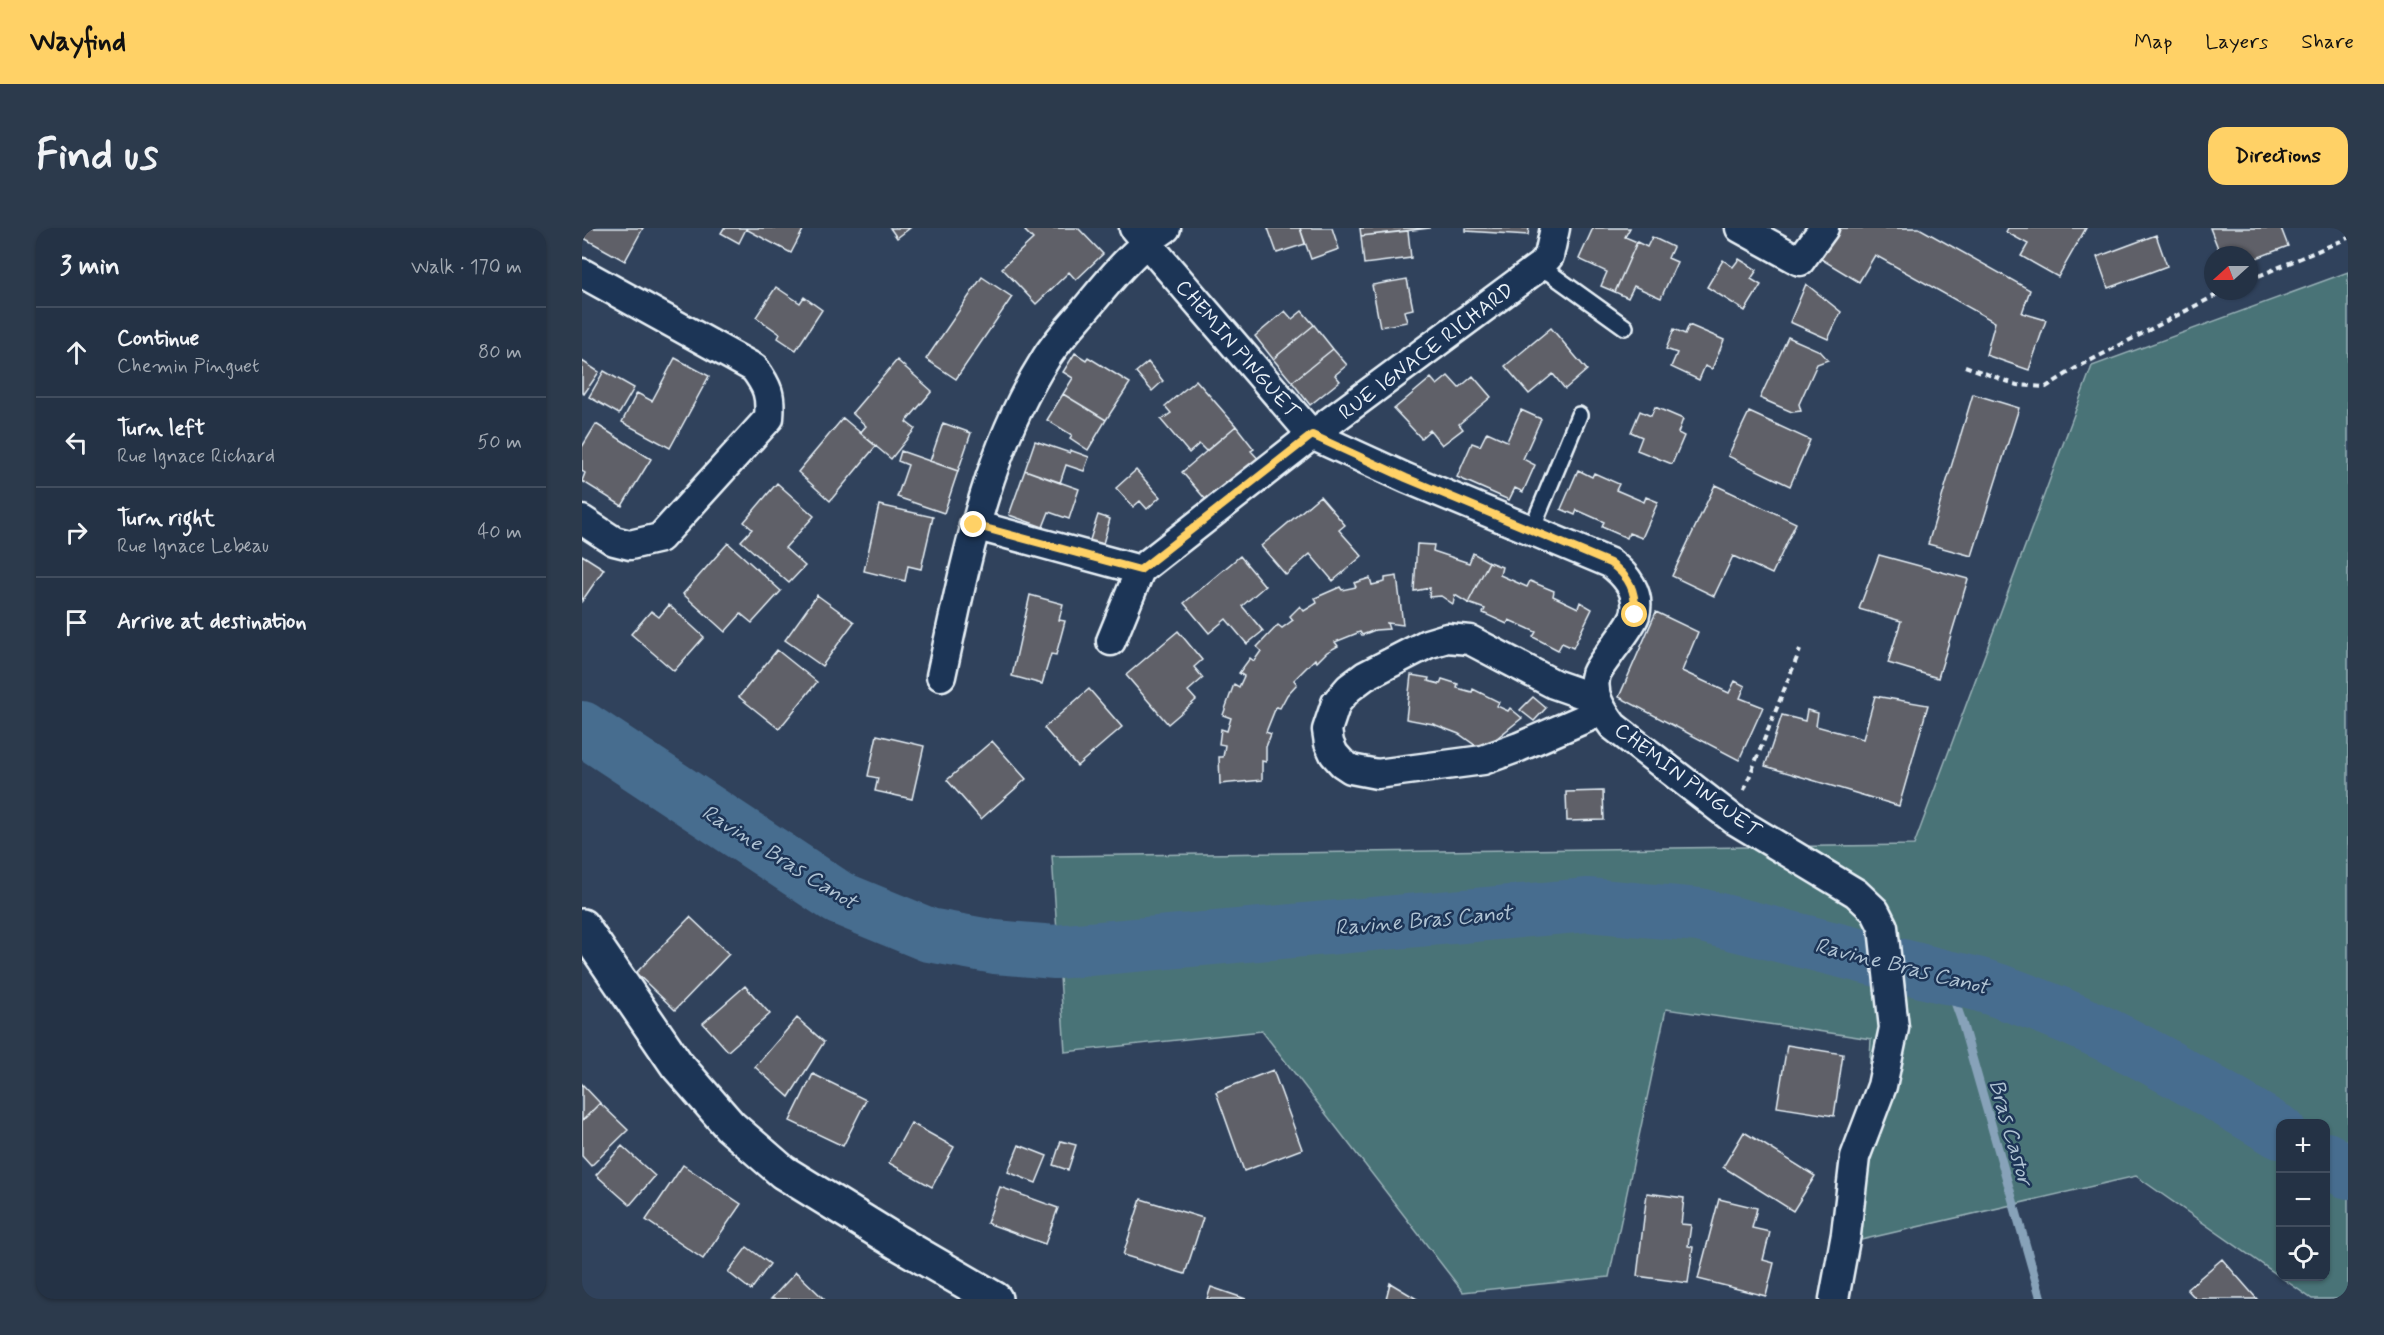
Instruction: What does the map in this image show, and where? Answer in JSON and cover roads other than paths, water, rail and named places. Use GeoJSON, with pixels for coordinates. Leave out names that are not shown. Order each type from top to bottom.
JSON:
{"type":"FeatureCollection","features":[{"type":"Feature","properties":{"kind":"street","name":"RUE IGNACE RICHARD"},"geometry":{"type":"LineString","coordinates":[[1111,641],[1140,570],[1312,435],[1540,266],[1549,256],[1555,228]]}},
{"type":"Feature","properties":{"kind":"street"},"geometry":{"type":"LineString","coordinates":[[1740,228],[1800,261],[1824,228]]}},
{"type":"Feature","properties":{"kind":"street"},"geometry":{"type":"LineString","coordinates":[[941,676],[974,525],[993,467],[1020,404],[1047,356],[1149,233]]}},
{"type":"Feature","properties":{"kind":"street","name":"CHEMIN PINGUET"},"geometry":{"type":"LineString","coordinates":[[1149,233],[1312,435],[1406,478],[1610,563],[1623,573],[1632,584],[1635,615],[1596,673],[1595,686],[1599,705],[1613,726],[1733,819],[1856,893],[1875,911],[1882,927],[1894,1028],[1882,1086],[1855,1157],[1846,1234],[1834,1299]]}},
{"type":"Feature","properties":{"kind":"street"},"geometry":{"type":"LineString","coordinates":[[582,273],[754,368],[766,384],[771,400],[769,418],[660,538],[630,545],[614,541],[582,520]]}},
{"type":"Feature","properties":{"kind":"street"},"geometry":{"type":"LineString","coordinates":[[974,525],[1140,570]]}},
{"type":"Feature","properties":{"kind":"street"},"geometry":{"type":"LineString","coordinates":[[1447,638],[1470,640],[1599,705],[1520,747],[1483,760],[1377,774],[1351,769],[1342,763],[1334,754],[1327,730],[1336,703],[1349,688],[1365,676],[1427,644],[1447,638]]}},
{"type":"Feature","properties":{"kind":"street"},"geometry":{"type":"LineString","coordinates":[[582,926],[677,1065],[730,1126],[783,1172],[995,1299]]}},
{"type":"Feature","properties":{"kind":"lane"},"geometry":{"type":"LineString","coordinates":[[1540,266],[1625,327]]}},
{"type":"Feature","properties":{"kind":"lane"},"geometry":{"type":"LineString","coordinates":[[1534,531],[1538,514],[1579,415]]}},
{"type":"Feature","properties":{"kind":"waterway","name":"Ravine Bras Canot"},"geometry":{"type":"LineString","coordinates":[[582,728],[839,898],[929,935],[995,947],[1055,952],[1588,905],[1699,915],[1970,982],[2026,1001],[2070,1018],[2132,1047],[2276,1130]]}},
{"type":"Feature","properties":{"kind":"waterway","name":"Bras Castor"},"geometry":{"type":"LineString","coordinates":[[1946,977],[1961,1019],[2041,1299]]}},
{"type":"Feature","properties":{"kind":"waterway","name":"Ravine Bras Canot"},"geometry":{"type":"LineString","coordinates":[[2330,1161],[2348,1172]]}}]}
